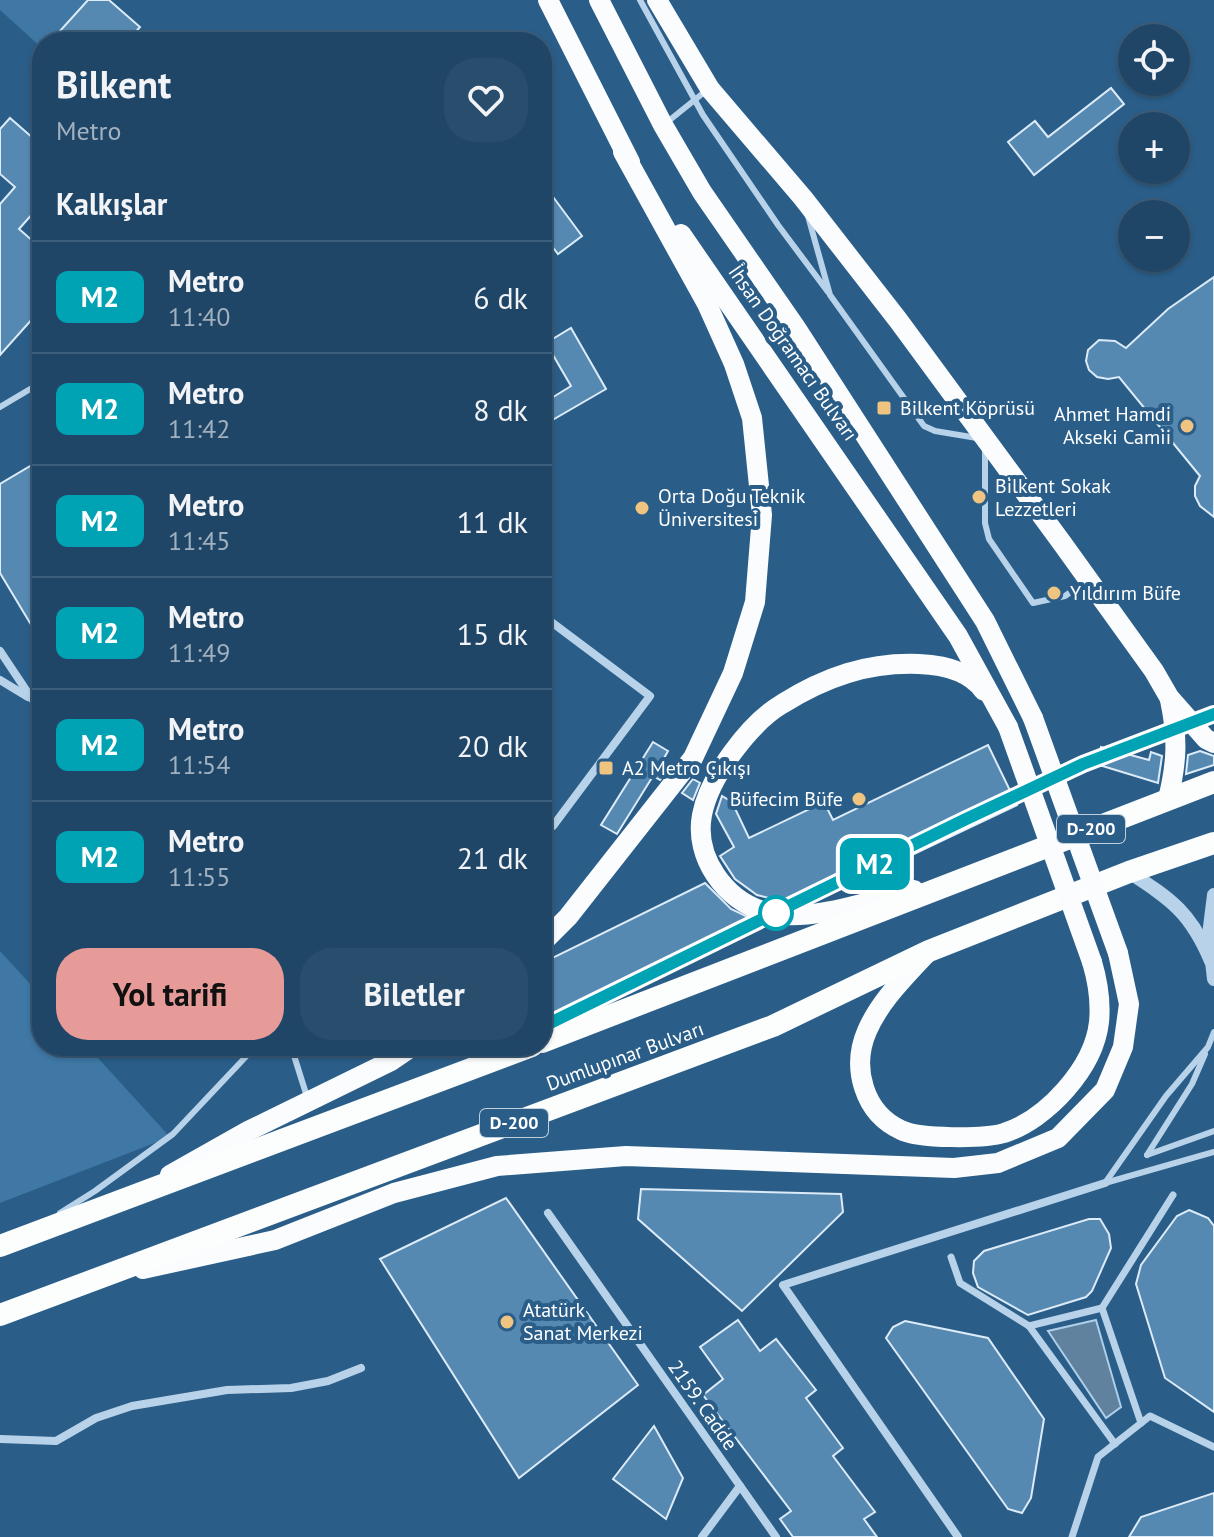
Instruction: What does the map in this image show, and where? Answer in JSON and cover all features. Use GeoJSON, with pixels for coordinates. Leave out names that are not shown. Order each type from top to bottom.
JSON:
{"type":"FeatureCollection","features":[{"type":"Feature","properties":{"kind":"highway","name":"Dumlupınar Bulvarı"},"geometry":{"type":"LineString","coordinates":[[552,1038],[1214,782]]}},
{"type":"Feature","properties":{"kind":"highway","name":"Dumlupınar Bulvarı"},"geometry":{"type":"LineString","coordinates":[[0,1315],[773,1026],[929,951],[1129,872],[1214,843]]}},
{"type":"Feature","properties":{"kind":"highway","name":"Dumlupınar Bulvarı"},"geometry":{"type":"LineString","coordinates":[[10,1242],[505,1056]]}},
{"type":"Feature","properties":{"kind":"main road","name":"İhsan Doğramacı Bulvarı"},"geometry":{"type":"LineString","coordinates":[[548,0],[623,152],[761,347],[958,636],[1008,727]]}},
{"type":"Feature","properties":{"kind":"main road"},"geometry":{"type":"LineString","coordinates":[[92,1280],[275,1240],[394,1193],[497,1166],[626,1156],[954,1168],[998,1163],[1058,1138],[1105,1090],[1123,1047],[1129,1004],[1118,953],[1033,718],[985,621],[796,328],[702,192],[663,125],[599,0]]}},
{"type":"Feature","properties":{"kind":"main road"},"geometry":{"type":"LineString","coordinates":[[657,0],[702,94],[803,198],[898,320],[1154,671],[1169,697],[1206,739],[1214,743]]}},
{"type":"Feature","properties":{"kind":"main road"},"geometry":{"type":"LineString","coordinates":[[552,933],[568,917],[693,758],[733,673],[755,602],[762,515],[752,418],[734,364],[707,304],[623,152]]}},
{"type":"Feature","properties":{"kind":"main road"},"geometry":{"type":"LineString","coordinates":[[929,951],[878,1009],[866,1033],[861,1081],[873,1111],[902,1131],[969,1138],[1003,1133],[1046,1111],[1084,1066],[1098,1025],[1099,986],[1008,727],[977,682],[954,670],[933,665],[875,665],[839,674],[780,705],[752,729],[713,785],[702,814],[705,851],[711,868],[722,886],[748,906],[767,913],[795,915],[823,912],[969,877]]}},
{"type":"Feature","properties":{"kind":"main road"},"geometry":{"type":"LineString","coordinates":[[1168,799],[1176,768],[1176,731],[1169,697]]}},
{"type":"Feature","properties":{"kind":"main road"},"geometry":{"type":"LineString","coordinates":[[128,1198],[248,1131],[398,1056]]}},
{"type":"Feature","properties":{"kind":"street"},"geometry":{"type":"LineString","coordinates":[[552,622],[650,696],[552,825]]}},
{"type":"Feature","properties":{"kind":"street"},"geometry":{"type":"LineString","coordinates":[[0,651],[32,699]]}},
{"type":"Feature","properties":{"kind":"street"},"geometry":{"type":"LineString","coordinates":[[0,680],[32,699]]}},
{"type":"Feature","properties":{"kind":"street"},"geometry":{"type":"LineString","coordinates":[[1129,872],[1162,893],[1184,912],[1201,937],[1211,961]]}},
{"type":"Feature","properties":{"kind":"street"},"geometry":{"type":"LineString","coordinates":[[1214,895],[1209,935],[1214,979]]}},
{"type":"Feature","properties":{"kind":"street"},"geometry":{"type":"LineString","coordinates":[[958,1537],[783,1285],[1105,1183]]}},
{"type":"Feature","properties":{"kind":"street"},"geometry":{"type":"LineString","coordinates":[[1029,1326],[1102,1308],[1173,1195]]}},
{"type":"Feature","properties":{"kind":"street","name":"2159. Cadde"},"geometry":{"type":"LineString","coordinates":[[548,1213],[776,1537]]}},
{"type":"Feature","properties":{"kind":"street"},"geometry":{"type":"LineString","coordinates":[[951,1257],[960,1283],[1029,1326],[1115,1444]]}},
{"type":"Feature","properties":{"kind":"street"},"geometry":{"type":"LineString","coordinates":[[1102,1308],[1141,1423]]}},
{"type":"Feature","properties":{"kind":"street"},"geometry":{"type":"LineString","coordinates":[[0,1439],[56,1441],[96,1418],[132,1406],[227,1390],[291,1388],[328,1381],[361,1368]]}},
{"type":"Feature","properties":{"kind":"street"},"geometry":{"type":"LineString","coordinates":[[1072,1537],[1098,1457],[1150,1416],[1214,1447]]}},
{"type":"Feature","properties":{"kind":"street"},"geometry":{"type":"LineString","coordinates":[[702,1537],[740,1486]]}},
{"type":"Feature","properties":{"kind":"lane"},"geometry":{"type":"LineString","coordinates":[[640,0],[702,94],[778,225],[924,426],[935,431],[985,439],[985,523],[989,539],[1033,603],[1065,596],[1088,580]]}},
{"type":"Feature","properties":{"kind":"lane"},"geometry":{"type":"LineString","coordinates":[[663,125],[702,94]]}},
{"type":"Feature","properties":{"kind":"lane"},"geometry":{"type":"LineString","coordinates":[[803,198],[830,295]]}},
{"type":"Feature","properties":{"kind":"lane"},"geometry":{"type":"LineString","coordinates":[[0,407],[32,388]]}},
{"type":"Feature","properties":{"kind":"lane"},"geometry":{"type":"LineString","coordinates":[[1214,1032],[1192,1084],[1147,1155],[1214,1131]]}},
{"type":"Feature","properties":{"kind":"lane"},"geometry":{"type":"LineString","coordinates":[[1105,1183],[1166,1096],[1208,1047]]}},
{"type":"Feature","properties":{"kind":"lane"},"geometry":{"type":"LineString","coordinates":[[10,1242],[95,1191],[173,1134],[247,1056]]}},
{"type":"Feature","properties":{"kind":"lane"},"geometry":{"type":"LineString","coordinates":[[294,1056],[309,1103]]}},
{"type":"Feature","properties":{"kind":"lane"},"geometry":{"type":"LineString","coordinates":[[1105,1183],[1214,1152]]}},
{"type":"Feature","properties":{"kind":"shaded area"},"geometry":{"type":"Polygon","coordinates":[[[0,0],[88,0],[59,32],[32,32],[32,39],[0,10],[0,0]]]}},
{"type":"Feature","properties":{"kind":"shaded area"},"geometry":{"type":"Polygon","coordinates":[[[0,951],[32,986],[32,1056],[96,1056],[170,1137],[0,1203],[0,951]]]}},
{"type":"Feature","properties":{"kind":"shaded area"},"geometry":{"type":"Polygon","coordinates":[[[1096,1320],[1121,1407],[1106,1418],[1048,1331],[1096,1320]]]}},
{"type":"Feature","properties":{"kind":"building"},"geometry":{"type":"Polygon","coordinates":[[[88,0],[109,0],[140,27],[136,32],[59,32],[88,0]]]}},
{"type":"Feature","properties":{"kind":"building"},"geometry":{"type":"Polygon","coordinates":[[[1111,88],[1124,104],[1034,175],[1008,142],[1035,121],[1048,137],[1111,88]]]}},
{"type":"Feature","properties":{"kind":"building"},"geometry":{"type":"Polygon","coordinates":[[[10,118],[32,137],[32,214],[19,229],[32,240],[32,319],[0,355],[0,204],[15,187],[0,174],[0,129],[10,118]]]}},
{"type":"Feature","properties":{"kind":"building"},"geometry":{"type":"Polygon","coordinates":[[[552,196],[582,236],[558,254],[552,246],[552,196]]]}},
{"type":"Feature","properties":{"kind":"building","name":"Ahmet Hamdi Akseki Camii"},"geometry":{"type":"Polygon","coordinates":[[[1214,277],[1214,517],[1200,506],[1195,496],[1195,486],[1200,476],[1119,377],[1097,377],[1089,370],[1086,361],[1088,350],[1099,340],[1115,341],[1126,348],[1168,309],[1214,277]]]}},
{"type":"Feature","properties":{"kind":"building"},"geometry":{"type":"Polygon","coordinates":[[[571,328],[606,389],[552,420],[552,398],[571,386],[552,353],[552,339],[571,328]]]}},
{"type":"Feature","properties":{"kind":"building"},"geometry":{"type":"Polygon","coordinates":[[[32,465],[32,626],[0,573],[0,484],[32,465]]]}},
{"type":"Feature","properties":{"kind":"building"},"geometry":{"type":"Polygon","coordinates":[[[653,742],[668,751],[663,760],[671,765],[660,780],[653,776],[617,834],[601,825],[653,742]]]}},
{"type":"Feature","properties":{"kind":"building"},"geometry":{"type":"Polygon","coordinates":[[[988,745],[1017,805],[817,900],[784,902],[757,895],[735,879],[720,856],[734,847],[716,814],[722,796],[732,802],[749,838],[824,802],[833,820],[988,745]]]}},
{"type":"Feature","properties":{"kind":"building"},"geometry":{"type":"Polygon","coordinates":[[[1101,747],[1149,760],[1151,752],[1162,756],[1158,783],[1096,764],[1101,747]]]}},
{"type":"Feature","properties":{"kind":"building"},"geometry":{"type":"Polygon","coordinates":[[[1200,751],[1214,756],[1214,765],[1186,774],[1188,755],[1200,751]]]}},
{"type":"Feature","properties":{"kind":"building"},"geometry":{"type":"Polygon","coordinates":[[[693,779],[700,783],[693,800],[682,793],[693,779]]]}},
{"type":"Feature","properties":{"kind":"building"},"geometry":{"type":"Polygon","coordinates":[[[705,883],[731,909],[765,925],[552,1023],[552,958],[705,883]]]}},
{"type":"Feature","properties":{"kind":"building"},"geometry":{"type":"Polygon","coordinates":[[[641,1189],[841,1194],[843,1212],[742,1311],[638,1219],[641,1189]]]}},
{"type":"Feature","properties":{"kind":"building","name":"Atatürk Sanat Merkezi"},"geometry":{"type":"Polygon","coordinates":[[[506,1198],[638,1385],[519,1478],[380,1259],[506,1198]]]}},
{"type":"Feature","properties":{"kind":"building"},"geometry":{"type":"Polygon","coordinates":[[[1189,1210],[1208,1218],[1214,1226],[1214,1412],[1165,1378],[1136,1284],[1141,1265],[1177,1216],[1189,1210]]]}},
{"type":"Feature","properties":{"kind":"building"},"geometry":{"type":"Polygon","coordinates":[[[1089,1219],[1100,1219],[1109,1234],[1111,1248],[1092,1291],[1086,1297],[1028,1315],[978,1287],[973,1273],[974,1261],[984,1251],[1089,1219]]]}},
{"type":"Feature","properties":{"kind":"building"},"geometry":{"type":"Polygon","coordinates":[[[738,1320],[760,1351],[776,1339],[816,1390],[806,1398],[843,1448],[833,1456],[875,1512],[864,1519],[877,1537],[793,1537],[780,1519],[791,1511],[703,1395],[723,1379],[700,1347],[738,1320]]]}},
{"type":"Feature","properties":{"kind":"building"},"geometry":{"type":"Polygon","coordinates":[[[905,1321],[988,1338],[1044,1419],[1031,1498],[1022,1513],[1008,1509],[886,1338],[893,1327],[905,1321]]]}},
{"type":"Feature","properties":{"kind":"building"},"geometry":{"type":"Polygon","coordinates":[[[654,1426],[683,1478],[666,1519],[613,1479],[654,1426]]]}},
{"type":"Feature","properties":{"kind":"building"},"geometry":{"type":"Polygon","coordinates":[[[1214,1493],[1214,1537],[1129,1537],[1141,1517],[1214,1493]]]}},
{"type":"Feature","properties":{"kind":"metro line","name":"M2"},"geometry":{"type":"LineString","coordinates":[[552,1022],[1083,764],[1214,714]]}},
{"type":"Feature","properties":{"kind":"place","name":"Bilkent Köprüsü"},"geometry":{"type":"Point","coordinates":[884,408]}},
{"type":"Feature","properties":{"kind":"place","name":"Ahmet Hamdi Akseki Camii"},"geometry":{"type":"Point","coordinates":[1187,426]}},
{"type":"Feature","properties":{"kind":"place","name":"Bilkent Sokak Lezzetleri"},"geometry":{"type":"Point","coordinates":[979,497]}},
{"type":"Feature","properties":{"kind":"place","name":"Orta Doğu Teknik Üniversitesi"},"geometry":{"type":"Point","coordinates":[642,508]}},
{"type":"Feature","properties":{"kind":"place","name":"Yıldırım Büfe"},"geometry":{"type":"Point","coordinates":[1054,593]}},
{"type":"Feature","properties":{"kind":"place","name":"A2 Metro Çıkışı"},"geometry":{"type":"Point","coordinates":[606,768]}},
{"type":"Feature","properties":{"kind":"place","name":"Büfecim Büfe"},"geometry":{"type":"Point","coordinates":[859,799]}},
{"type":"Feature","properties":{"kind":"place","name":"Atatürk Sanat Merkezi"},"geometry":{"type":"Point","coordinates":[507,1322]}}]}
